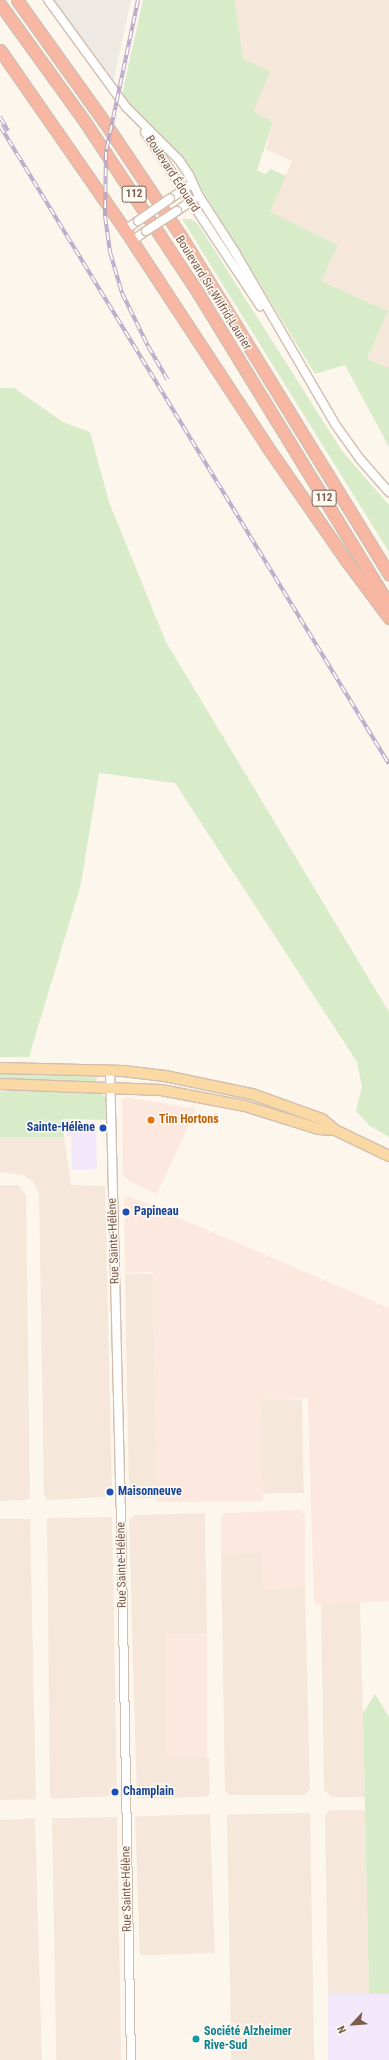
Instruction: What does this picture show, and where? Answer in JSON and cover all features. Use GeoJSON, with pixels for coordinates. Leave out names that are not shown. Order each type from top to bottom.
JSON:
{"type":"FeatureCollection","features":[{"type":"Feature","properties":{"kind":"highway","name":"Boulevard Sir-Wilfrid-Laurier"},"geometry":{"type":"LineString","coordinates":[[17,0],[105,123],[181,236],[389,572]]}},
{"type":"Feature","properties":{"kind":"highway","name":"Boulevard Sir-Wilfrid-Laurier"},"geometry":{"type":"LineString","coordinates":[[0,4],[85,122],[185,273],[389,605]]}},
{"type":"Feature","properties":{"kind":"highway"},"geometry":{"type":"LineString","coordinates":[[0,50],[125,230],[266,445],[348,563],[389,618]]}},
{"type":"Feature","properties":{"kind":"main road"},"geometry":{"type":"LineString","coordinates":[[0,1068],[110,1070],[165,1076],[252,1094],[322,1118],[335,1130],[389,1156]]}},
{"type":"Feature","properties":{"kind":"main road"},"geometry":{"type":"LineString","coordinates":[[0,1084],[110,1086],[191,1094],[245,1106],[319,1129],[335,1130]]}},
{"type":"Feature","properties":{"kind":"street"},"geometry":{"type":"LineString","coordinates":[[48,0],[141,124]]}},
{"type":"Feature","properties":{"kind":"street","name":"Boulevard Édouard"},"geometry":{"type":"LineString","coordinates":[[141,124],[179,160],[199,196],[235,252],[287,344],[342,434],[366,467],[389,492]]}},
{"type":"Feature","properties":{"kind":"street","name":"Boulevard Édouard"},"geometry":{"type":"LineString","coordinates":[[141,124],[182,191],[287,344]]}},
{"type":"Feature","properties":{"kind":"street"},"geometry":{"type":"LineString","coordinates":[[125,230],[193,183]]}},
{"type":"Feature","properties":{"kind":"street"},"geometry":{"type":"LineString","coordinates":[[132,241],[199,196]]}},
{"type":"Feature","properties":{"kind":"street","name":"Rue Sainte-Hélène"},"geometry":{"type":"LineString","coordinates":[[110,1070],[121,1506],[130,2060]]}},
{"type":"Feature","properties":{"kind":"shaded area"},"geometry":{"type":"Polygon","coordinates":[[[54,0],[131,0],[113,83],[54,0]]]}},
{"type":"Feature","properties":{"kind":"shaded area"},"geometry":{"type":"Polygon","coordinates":[[[235,0],[389,0],[389,368],[367,359],[388,311],[321,281],[270,213],[292,161],[266,149],[273,122],[252,113],[269,71],[243,59],[235,0]]]}},
{"type":"Feature","properties":{"kind":"shaded area"},"geometry":{"type":"Polygon","coordinates":[[[126,1097],[196,1109],[157,1194],[129,1181],[123,1175],[122,1100],[126,1097]]]}},
{"type":"Feature","properties":{"kind":"shaded area"},"geometry":{"type":"Polygon","coordinates":[[[96,1122],[97,1169],[72,1170],[71,1136],[66,1136],[65,1123],[96,1122]]]}},
{"type":"Feature","properties":{"kind":"shaded area"},"geometry":{"type":"Polygon","coordinates":[[[0,1137],[64,1137],[71,1185],[105,1186],[112,1493],[105,1497],[48,1500],[44,1496],[39,1193],[33,1182],[23,1175],[0,1172],[0,1137]]]}},
{"type":"Feature","properties":{"kind":"shaded area"},"geometry":{"type":"Polygon","coordinates":[[[0,1185],[18,1185],[26,1195],[30,1497],[27,1500],[0,1501],[0,1185]]]}},
{"type":"Feature","properties":{"kind":"shaded area"},"geometry":{"type":"Polygon","coordinates":[[[128,1196],[389,1308],[389,1601],[314,1605],[308,1398],[260,1400],[263,1501],[157,1502],[153,1272],[125,1273],[124,1200],[128,1196]]]}},
{"type":"Feature","properties":{"kind":"shaded area"},"geometry":{"type":"Polygon","coordinates":[[[125,1274],[153,1274],[157,1498],[132,1498],[129,1494],[125,1274]]]}},
{"type":"Feature","properties":{"kind":"shaded area"},"geometry":{"type":"Polygon","coordinates":[[[302,1399],[304,1493],[262,1494],[260,1400],[302,1399]]]}},
{"type":"Feature","properties":{"kind":"shaded area"},"geometry":{"type":"Polygon","coordinates":[[[301,1510],[305,1515],[305,1587],[263,1589],[262,1552],[221,1554],[221,1517],[224,1513],[301,1510]]]}},
{"type":"Feature","properties":{"kind":"shaded area"},"geometry":{"type":"Polygon","coordinates":[[[205,1513],[207,1633],[166,1633],[170,1758],[209,1757],[210,1793],[206,1797],[137,1799],[129,1520],[134,1515],[205,1513]]]}},
{"type":"Feature","properties":{"kind":"shaded area"},"geometry":{"type":"Polygon","coordinates":[[[112,1517],[117,1796],[53,1799],[50,1796],[47,1518],[112,1517]]]}},
{"type":"Feature","properties":{"kind":"shaded area"},"geometry":{"type":"Polygon","coordinates":[[[0,1519],[30,1519],[36,1799],[0,1800],[0,1519]]]}},
{"type":"Feature","properties":{"kind":"shaded area"},"geometry":{"type":"Polygon","coordinates":[[[262,1552],[263,1589],[305,1587],[310,1789],[305,1795],[229,1795],[225,1791],[221,1554],[262,1552]]]}},
{"type":"Feature","properties":{"kind":"shaded area"},"geometry":{"type":"Polygon","coordinates":[[[360,1602],[365,1797],[331,1797],[324,1790],[321,1604],[360,1602]]]}},
{"type":"Feature","properties":{"kind":"shaded area"},"geometry":{"type":"Polygon","coordinates":[[[166,1633],[207,1633],[207,1758],[166,1758],[166,1633]]]}},
{"type":"Feature","properties":{"kind":"shaded area"},"geometry":{"type":"Polygon","coordinates":[[[330,1810],[365,1810],[369,1994],[328,1994],[325,1816],[330,1810]]]}},
{"type":"Feature","properties":{"kind":"shaded area"},"geometry":{"type":"Polygon","coordinates":[[[310,1813],[314,2060],[231,2060],[227,1814],[310,1813]]]}},
{"type":"Feature","properties":{"kind":"shaded area"},"geometry":{"type":"Polygon","coordinates":[[[210,1814],[215,1953],[140,1956],[135,1817],[210,1814]]]}},
{"type":"Feature","properties":{"kind":"shaded area"},"geometry":{"type":"Polygon","coordinates":[[[117,1817],[121,2060],[56,2060],[52,1818],[117,1817]]]}},
{"type":"Feature","properties":{"kind":"shaded area"},"geometry":{"type":"Polygon","coordinates":[[[35,1818],[42,2060],[0,2060],[0,1820],[35,1818]]]}},
{"type":"Feature","properties":{"kind":"shaded area"},"geometry":{"type":"Polygon","coordinates":[[[328,1994],[389,1994],[389,2060],[328,2060],[328,1994]]]}},
{"type":"Feature","properties":{"kind":"green space"},"geometry":{"type":"Polygon","coordinates":[[[143,0],[235,0],[243,59],[270,71],[253,112],[273,122],[257,170],[265,174],[271,169],[286,176],[270,212],[338,245],[321,281],[388,311],[367,359],[389,368],[389,447],[345,365],[315,374],[183,159],[156,135],[122,95],[143,0]]]}},
{"type":"Feature","properties":{"kind":"green space"},"geometry":{"type":"Polygon","coordinates":[[[182,219],[191,219],[198,224],[342,451],[389,505],[389,552],[182,219]]]}},
{"type":"Feature","properties":{"kind":"green space"},"geometry":{"type":"Polygon","coordinates":[[[0,388],[14,388],[63,422],[90,432],[109,502],[166,642],[389,1012],[389,1137],[370,1126],[356,1111],[362,1087],[357,1062],[175,783],[99,773],[81,884],[29,1057],[0,1057],[0,388]]]}},
{"type":"Feature","properties":{"kind":"green space"},"geometry":{"type":"Polygon","coordinates":[[[0,1073],[95,1075],[98,1078],[93,1082],[0,1080],[0,1073]]]}},
{"type":"Feature","properties":{"kind":"green space"},"geometry":{"type":"Polygon","coordinates":[[[0,1091],[98,1091],[106,1098],[107,1120],[63,1119],[64,1137],[0,1137],[0,1091]]]}},
{"type":"Feature","properties":{"kind":"green space"},"geometry":{"type":"Polygon","coordinates":[[[375,1694],[389,1717],[389,1994],[369,1994],[363,1713],[375,1694]]]}},
{"type":"Feature","properties":{"kind":"railway"},"geometry":{"type":"LineString","coordinates":[[138,0],[106,152],[105,216],[110,252],[122,293],[148,346],[168,380]]}},
{"type":"Feature","properties":{"kind":"railway"},"geometry":{"type":"LineString","coordinates":[[0,117],[8,131]]}},
{"type":"Feature","properties":{"kind":"railway"},"geometry":{"type":"LineString","coordinates":[[0,126],[389,764]]}},
{"type":"Feature","properties":{"kind":"place","name":"Tim Hortons"},"geometry":{"type":"Point","coordinates":[151,1120]}},
{"type":"Feature","properties":{"kind":"place","name":"Sainte-Hélène"},"geometry":{"type":"Point","coordinates":[103,1128]}},
{"type":"Feature","properties":{"kind":"place","name":"Papineau"},"geometry":{"type":"Point","coordinates":[126,1212]}},
{"type":"Feature","properties":{"kind":"place","name":"Maisonneuve"},"geometry":{"type":"Point","coordinates":[110,1492]}},
{"type":"Feature","properties":{"kind":"place","name":"Champlain"},"geometry":{"type":"Point","coordinates":[115,1792]}},
{"type":"Feature","properties":{"kind":"place","name":"Société Alzheimer Rive-Sud"},"geometry":{"type":"Point","coordinates":[196,2039]}}]}
